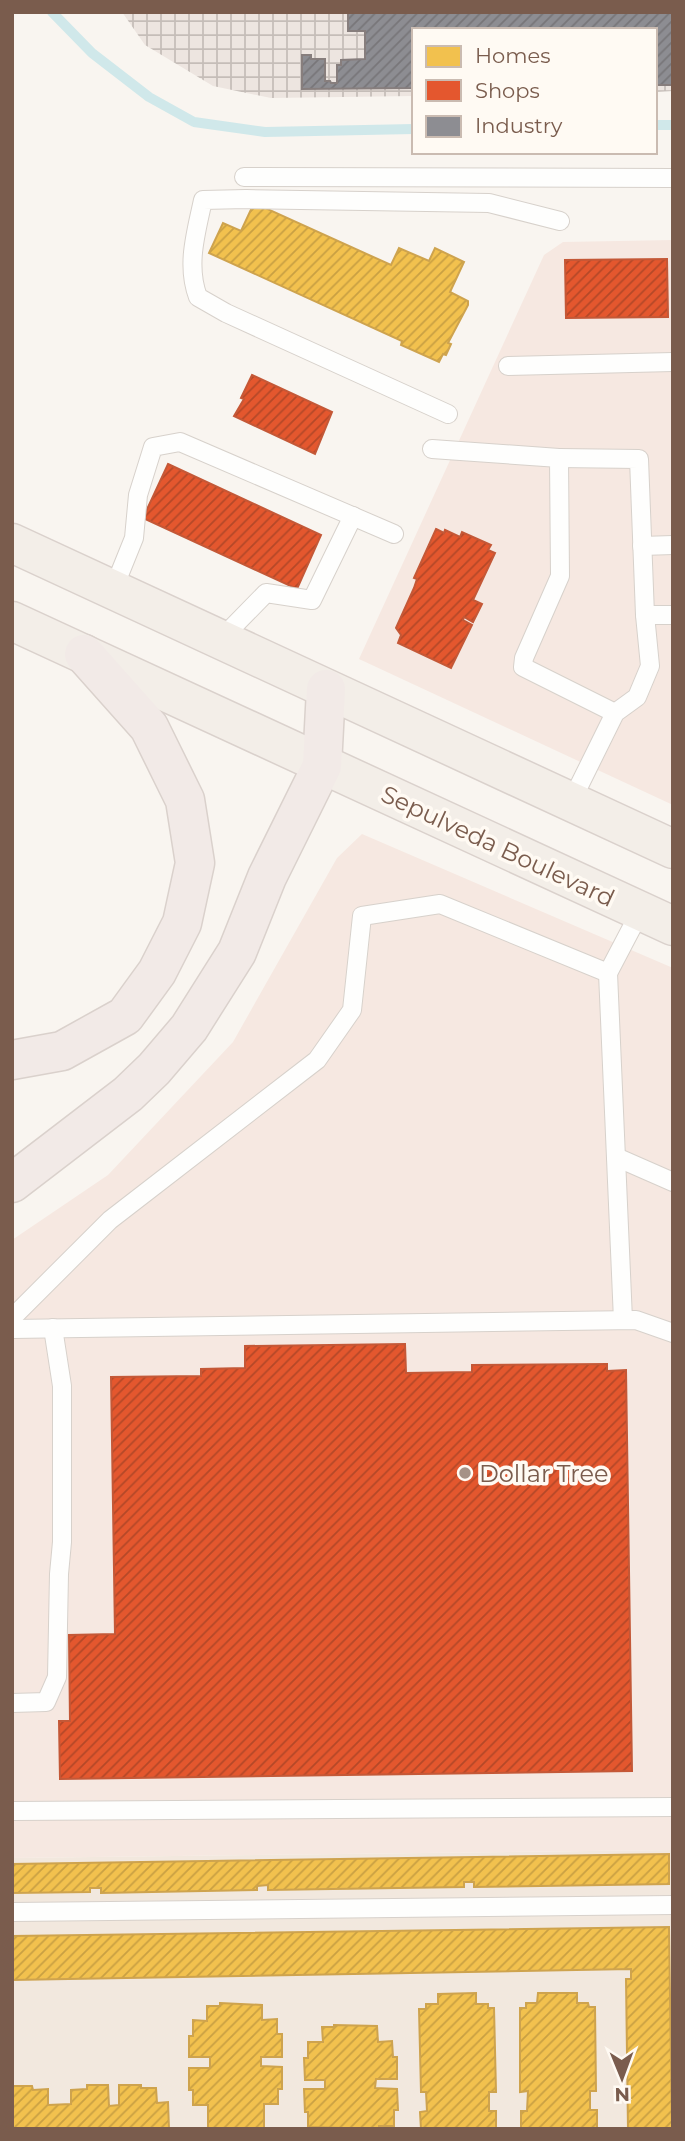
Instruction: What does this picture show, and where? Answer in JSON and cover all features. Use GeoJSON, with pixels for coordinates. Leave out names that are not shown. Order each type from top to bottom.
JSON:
{"type":"FeatureCollection","features":[{"type":"Feature","properties":{"kind":"highway"},"geometry":{"type":"LineString","coordinates":[[12,1060],[62,1051],[125,1016],[157,972],[182,923],[195,863],[185,800],[149,727],[84,654]]}},
{"type":"Feature","properties":{"kind":"highway"},"geometry":{"type":"LineString","coordinates":[[12,1183],[128,1094],[154,1069],[189,1028],[237,952],[267,877],[323,766],[326,689]]}},
{"type":"Feature","properties":{"kind":"main road"},"geometry":{"type":"LineString","coordinates":[[12,543],[571,802],[672,846]]}},
{"type":"Feature","properties":{"kind":"main road","name":"Sepulveda Boulevard"},"geometry":{"type":"LineString","coordinates":[[12,621],[656,919]]}},
{"type":"Feature","properties":{"kind":"lane"},"geometry":{"type":"LineString","coordinates":[[244,177],[673,178]]}},
{"type":"Feature","properties":{"kind":"lane"},"geometry":{"type":"LineString","coordinates":[[448,414],[226,313],[198,297],[192,281],[194,242],[203,200],[489,203],[560,221]]}},
{"type":"Feature","properties":{"kind":"lane"},"geometry":{"type":"LineString","coordinates":[[508,366],[673,362]]}},
{"type":"Feature","properties":{"kind":"lane"},"geometry":{"type":"LineString","coordinates":[[113,590],[134,538],[138,495],[153,447],[180,442],[394,534]]}},
{"type":"Feature","properties":{"kind":"lane"},"geometry":{"type":"LineString","coordinates":[[432,449],[559,458],[639,458],[645,615],[650,666],[637,697],[615,713],[571,802]]}},
{"type":"Feature","properties":{"kind":"lane"},"geometry":{"type":"LineString","coordinates":[[559,458],[560,576],[524,658],[523,667],[615,713]]}},
{"type":"Feature","properties":{"kind":"lane"},"geometry":{"type":"LineString","coordinates":[[219,640],[267,593],[312,600],[353,516]]}},
{"type":"Feature","properties":{"kind":"lane"},"geometry":{"type":"LineString","coordinates":[[642,546],[673,545]]}},
{"type":"Feature","properties":{"kind":"lane"},"geometry":{"type":"LineString","coordinates":[[645,615],[673,615]]}},
{"type":"Feature","properties":{"kind":"lane"},"geometry":{"type":"LineString","coordinates":[[12,1318],[110,1220],[317,1060],[352,1010],[362,916],[440,904],[608,974]]}},
{"type":"Feature","properties":{"kind":"lane"},"geometry":{"type":"LineString","coordinates":[[624,1320],[608,974],[656,919]]}},
{"type":"Feature","properties":{"kind":"lane"},"geometry":{"type":"LineString","coordinates":[[616,1157],[673,1182]]}},
{"type":"Feature","properties":{"kind":"lane"},"geometry":{"type":"LineString","coordinates":[[12,1329],[636,1320],[673,1333]]}},
{"type":"Feature","properties":{"kind":"lane"},"geometry":{"type":"LineString","coordinates":[[12,1703],[46,1702],[57,1677],[62,1542],[62,1385],[53,1328]]}},
{"type":"Feature","properties":{"kind":"lane"},"geometry":{"type":"LineString","coordinates":[[12,1811],[673,1807]]}},
{"type":"Feature","properties":{"kind":"lane"},"geometry":{"type":"LineString","coordinates":[[12,1912],[673,1905]]}},
{"type":"Feature","properties":{"kind":"shaded area"},"geometry":{"type":"Polygon","coordinates":[[[122,12],[673,12],[673,91],[657,92],[657,28],[412,28],[412,96],[271,98],[213,86],[145,45],[122,12]]]}},
{"type":"Feature","properties":{"kind":"shaded area"},"geometry":{"type":"Polygon","coordinates":[[[673,240],[673,805],[359,659],[544,255],[563,242],[673,240]]]}},
{"type":"Feature","properties":{"kind":"shaded area"},"geometry":{"type":"Polygon","coordinates":[[[362,834],[673,968],[673,1850],[12,1858],[12,1240],[108,1175],[233,1042],[337,858],[362,834]]]}},
{"type":"Feature","properties":{"kind":"shaded area"},"geometry":{"type":"Polygon","coordinates":[[[673,1850],[673,2129],[12,2129],[12,1858],[673,1850]]]}},
{"type":"Feature","properties":{"kind":"building: Homes"},"geometry":{"type":"Polygon","coordinates":[[[254,203],[391,265],[399,248],[429,261],[435,248],[464,262],[450,292],[468,301],[468,305],[448,343],[451,344],[446,355],[443,354],[439,362],[401,345],[402,341],[209,253],[223,223],[241,231],[254,203]]]}},
{"type":"Feature","properties":{"kind":"building: Homes"},"geometry":{"type":"Polygon","coordinates":[[[669,1854],[669,1884],[474,1887],[474,1882],[464,1882],[464,1887],[268,1890],[268,1885],[257,1886],[257,1890],[101,1893],[101,1888],[90,1888],[90,1892],[12,1893],[12,1864],[669,1854]]]}},
{"type":"Feature","properties":{"kind":"building: Homes"},"geometry":{"type":"Polygon","coordinates":[[[669,1927],[672,2129],[628,2129],[626,1979],[631,1979],[631,1969],[12,1980],[12,1936],[669,1927]]]}},
{"type":"Feature","properties":{"kind":"building: Homes"},"geometry":{"type":"Polygon","coordinates":[[[476,1993],[476,2004],[488,2004],[488,2008],[494,2008],[496,2092],[489,2092],[489,2111],[496,2111],[496,2129],[421,2129],[420,2112],[427,2111],[426,2092],[421,2092],[419,2009],[426,2009],[426,2004],[438,2004],[438,1994],[476,1993]]]}},
{"type":"Feature","properties":{"kind":"building: Homes"},"geometry":{"type":"Polygon","coordinates":[[[538,1993],[577,1993],[577,2003],[588,2003],[589,2007],[595,2007],[596,2091],[590,2091],[590,2110],[597,2110],[597,2129],[521,2129],[521,2111],[527,2111],[528,2091],[520,2092],[520,2008],[526,2008],[526,2003],[537,2003],[538,1993]]]}},
{"type":"Feature","properties":{"kind":"building: Homes"},"geometry":{"type":"Polygon","coordinates":[[[220,2003],[262,2005],[262,2020],[277,2019],[277,2034],[282,2034],[282,2057],[261,2057],[261,2066],[282,2067],[282,2089],[278,2089],[278,2104],[264,2104],[264,2128],[279,2129],[208,2129],[208,2105],[193,2105],[193,2090],[189,2090],[189,2068],[210,2068],[210,2057],[189,2057],[189,2036],[193,2036],[193,2020],[207,2021],[207,2006],[220,2006],[220,2003]]]}},
{"type":"Feature","properties":{"kind":"building: Homes"},"geometry":{"type":"Polygon","coordinates":[[[377,2026],[378,2042],[392,2041],[393,2057],[397,2057],[397,2079],[376,2079],[375,2088],[397,2089],[398,2110],[394,2110],[394,2126],[379,2126],[379,2129],[308,2127],[304,2089],[325,2089],[325,2080],[305,2080],[304,2058],[308,2058],[308,2042],[323,2042],[322,2027],[377,2026]]]}},
{"type":"Feature","properties":{"kind":"building: Homes"},"geometry":{"type":"Polygon","coordinates":[[[87,2085],[108,2085],[109,2106],[119,2105],[119,2085],[156,2088],[157,2103],[168,2102],[169,2129],[12,2129],[12,2086],[32,2086],[33,2090],[48,2089],[48,2105],[71,2104],[71,2090],[87,2089],[87,2085]]]}},
{"type":"Feature","properties":{"kind":"building: Shops"},"geometry":{"type":"Polygon","coordinates":[[[667,259],[668,317],[566,318],[565,260],[667,259]]]}},
{"type":"Feature","properties":{"kind":"building: Shops"},"geometry":{"type":"Polygon","coordinates":[[[252,375],[332,412],[315,454],[234,416],[244,399],[241,398],[252,375]]]}},
{"type":"Feature","properties":{"kind":"building: Shops"},"geometry":{"type":"Polygon","coordinates":[[[168,464],[321,535],[297,589],[143,518],[168,464]]]}},
{"type":"Feature","properties":{"kind":"building: Shops"},"geometry":{"type":"Polygon","coordinates":[[[436,529],[460,537],[462,532],[491,545],[488,550],[495,553],[473,600],[482,604],[473,622],[464,617],[463,620],[472,625],[451,668],[398,643],[401,635],[396,628],[436,529]]]}},
{"type":"Feature","properties":{"kind":"building: Shops"},"geometry":{"type":"Polygon","coordinates":[[[405,1344],[406,1373],[472,1372],[472,1365],[607,1364],[607,1371],[626,1370],[632,1771],[60,1779],[59,1721],[70,1721],[69,1635],[115,1634],[111,1377],[201,1376],[201,1369],[245,1368],[245,1346],[405,1344]]]}},
{"type":"Feature","properties":{"kind":"building: Industry"},"geometry":{"type":"Polygon","coordinates":[[[348,12],[673,12],[673,85],[657,85],[657,28],[412,28],[412,88],[302,89],[302,55],[311,55],[311,59],[325,59],[325,81],[331,83],[337,83],[337,65],[341,65],[341,60],[365,59],[365,31],[348,31],[348,12]]]}},
{"type":"Feature","properties":{"kind":"waterway"},"geometry":{"type":"LineString","coordinates":[[52,12],[92,53],[149,97],[194,122],[265,132],[412,129]]}},
{"type":"Feature","properties":{"kind":"waterway"},"geometry":{"type":"LineString","coordinates":[[657,125],[673,125]]}},
{"type":"Feature","properties":{"kind":"place","name":"Dollar Tree"},"geometry":{"type":"Point","coordinates":[465,1473]}}]}
